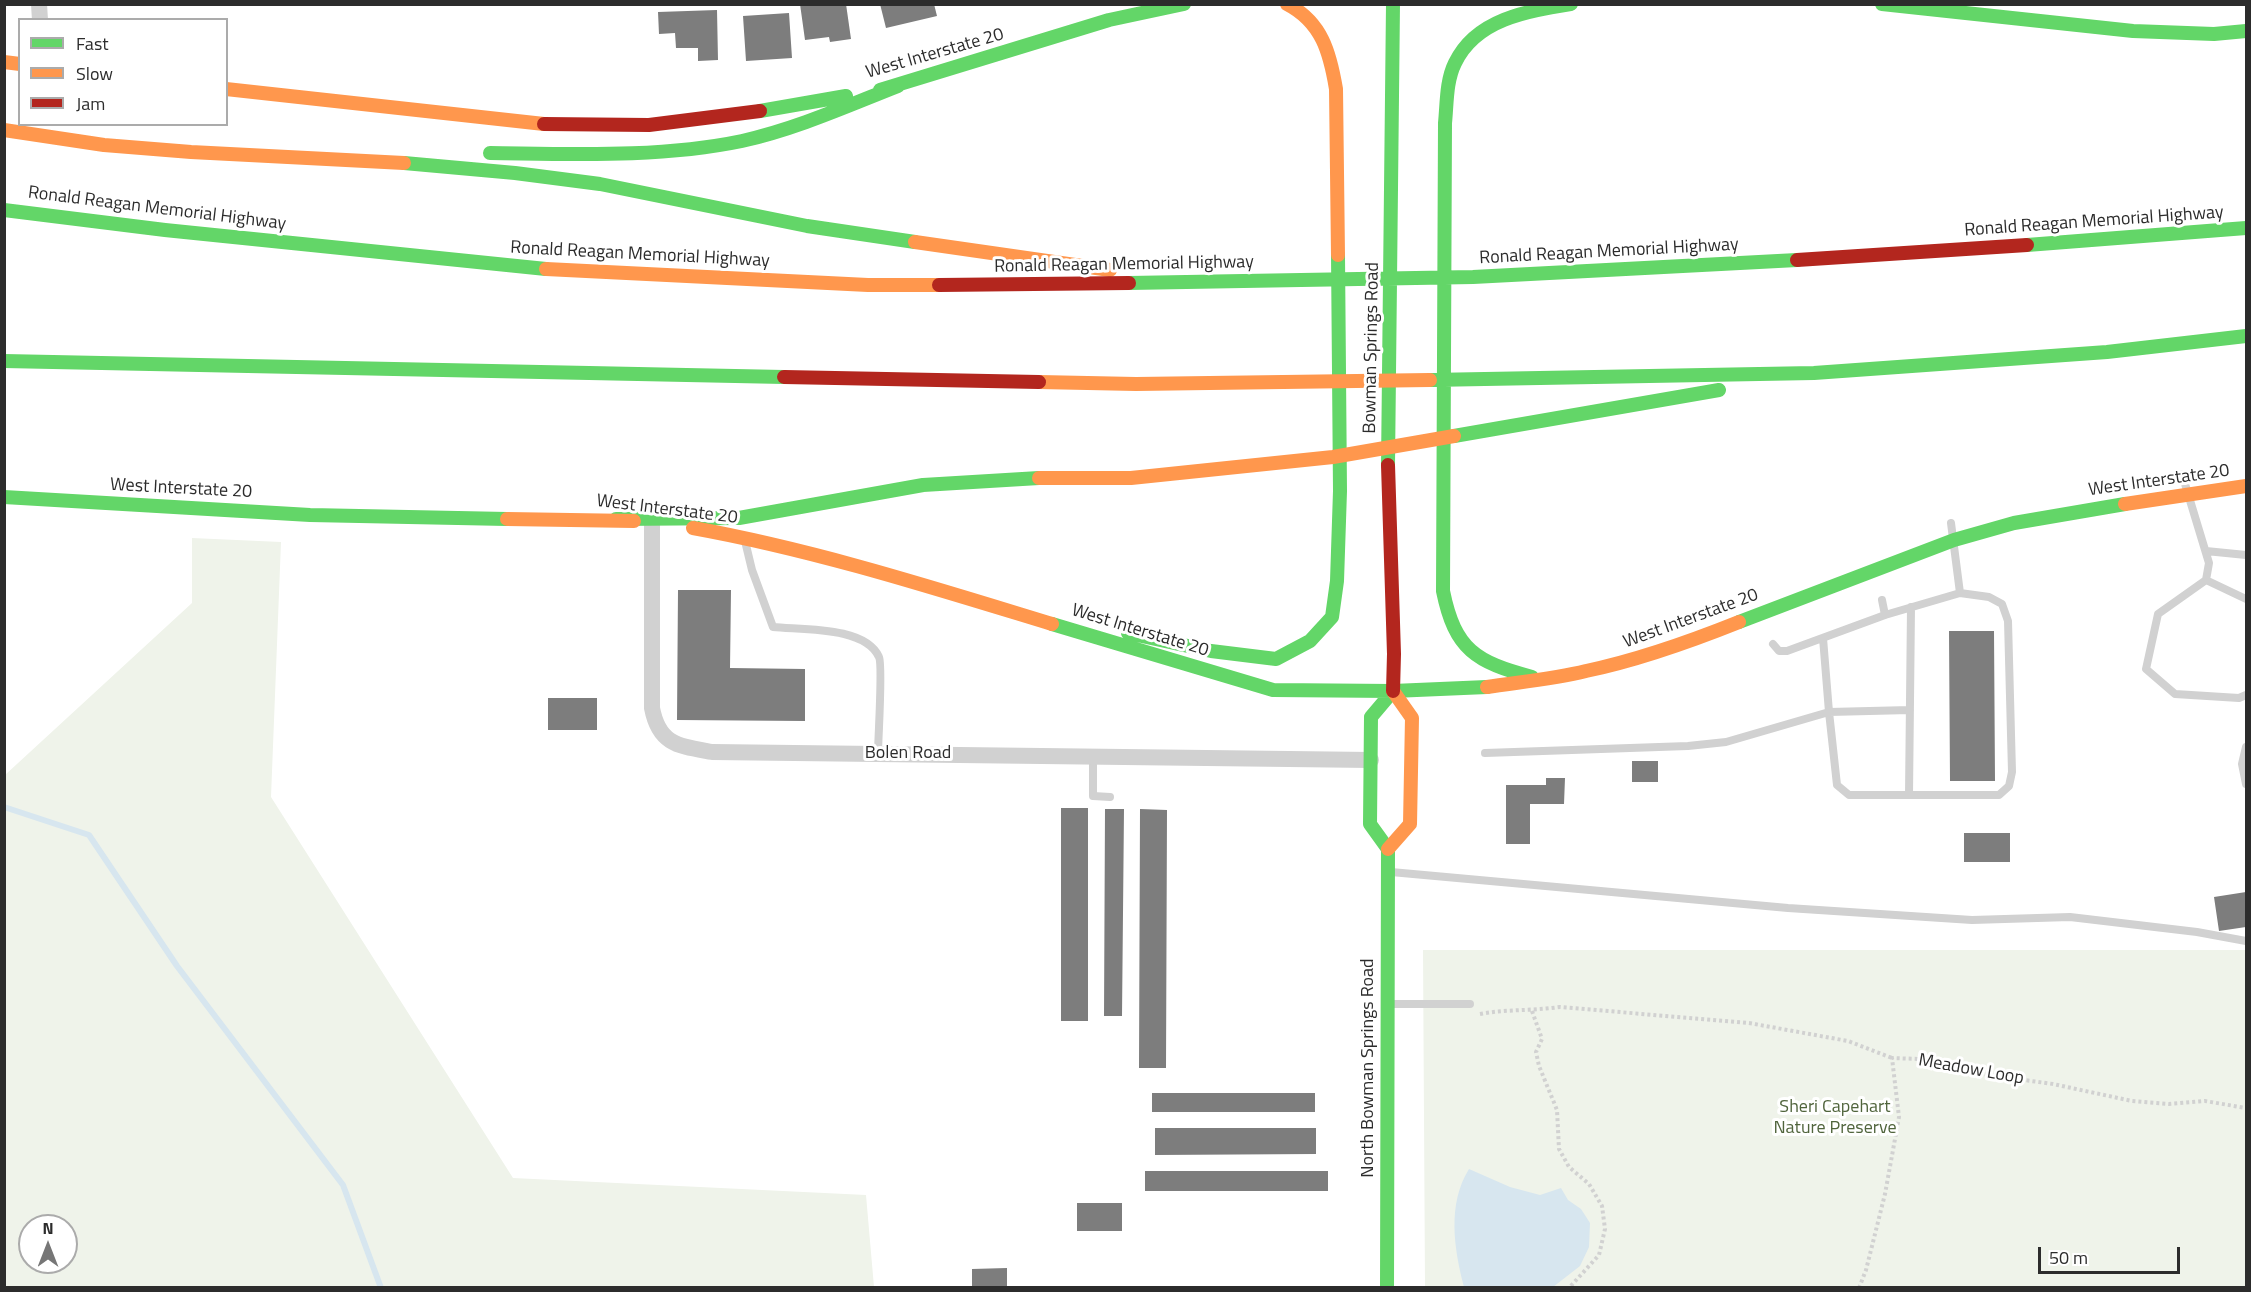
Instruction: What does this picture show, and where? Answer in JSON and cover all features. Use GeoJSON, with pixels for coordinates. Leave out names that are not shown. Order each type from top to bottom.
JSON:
{"type":"FeatureCollection","features":[{"type":"Feature","properties":{"kind":"main road","name":"West Interstate 20"},"geometry":{"type":"LineString","coordinates":[[228,89],[535,124],[650,125],[792,107],[898,86],[1109,20],[1184,4]]}},
{"type":"Feature","properties":{"kind":"main road"},"geometry":{"type":"LineString","coordinates":[[1072,630],[1139,634],[1211,651],[1276,659],[1310,641],[1332,617],[1337,581],[1340,490],[1336,89],[1331,56],[1316,29],[1287,4]]}},
{"type":"Feature","properties":{"kind":"main road","name":"Bowman Springs Road"},"geometry":{"type":"LineString","coordinates":[[1393,4],[1388,487],[1394,654],[1393,691]]}},
{"type":"Feature","properties":{"kind":"main road"},"geometry":{"type":"LineString","coordinates":[[1542,679],[1485,663],[1460,641],[1452,630],[1446,611],[1443,591],[1444,155],[1448,90],[1455,63],[1469,41],[1493,23],[1527,12],[1571,4]]}},
{"type":"Feature","properties":{"kind":"main road"},"geometry":{"type":"LineString","coordinates":[[1882,4],[2133,31],[2214,34],[2247,31]]}},
{"type":"Feature","properties":{"kind":"main road"},"geometry":{"type":"LineString","coordinates":[[479,153],[595,154],[720,145],[779,131],[898,86]]}},
{"type":"Feature","properties":{"kind":"main road"},"geometry":{"type":"LineString","coordinates":[[4,130],[104,144],[514,172],[600,184],[807,225],[1035,257],[1193,283]]}},
{"type":"Feature","properties":{"kind":"main road"},"geometry":{"type":"LineString","coordinates":[[313,159],[444,153]]}},
{"type":"Feature","properties":{"kind":"main road","name":"Ronald Reagan Memorial Highway"},"geometry":{"type":"LineString","coordinates":[[4,210],[165,230],[545,269],[867,285],[1193,283],[1473,277],[1917,254],[2247,228]]}},
{"type":"Feature","properties":{"kind":"main road"},"geometry":{"type":"LineString","coordinates":[[2130,237],[2247,217]]}},
{"type":"Feature","properties":{"kind":"main road"},"geometry":{"type":"LineString","coordinates":[[4,361],[1137,384],[1352,382],[1814,373],[2107,352],[2247,336]]}},
{"type":"Feature","properties":{"kind":"main road"},"geometry":{"type":"LineString","coordinates":[[616,519],[739,518],[924,485],[1022,478],[1131,478],[1333,457],[1814,373]]}},
{"type":"Feature","properties":{"kind":"main road","name":"West Interstate 20"},"geometry":{"type":"LineString","coordinates":[[4,497],[310,514],[616,519],[703,529],[744,537],[876,571],[1273,690],[1393,691],[1480,688],[1584,672],[1633,660],[1689,642],[1954,540],[2014,523],[2063,513],[2247,486]]}},
{"type":"Feature","properties":{"kind":"main road"},"geometry":{"type":"LineString","coordinates":[[1393,691],[1412,718],[1410,824],[1388,849],[1370,824],[1371,717],[1393,691]]}},
{"type":"Feature","properties":{"kind":"main road","name":"North Bowman Springs Road"},"geometry":{"type":"LineString","coordinates":[[1387,1287],[1388,849]]}},
{"type":"Feature","properties":{"kind":"street","name":"Bolen Road"},"geometry":{"type":"LineString","coordinates":[[652,523],[652,708],[655,724],[661,733],[676,745],[712,753],[1371,760]]}},
{"type":"Feature","properties":{"kind":"lane"},"geometry":{"type":"LineString","coordinates":[[2182,474],[2209,563],[2206,580],[2158,614],[2146,669],[2175,694],[2239,698],[2247,695]]}},
{"type":"Feature","properties":{"kind":"lane"},"geometry":{"type":"LineString","coordinates":[[1951,523],[1960,593]]}},
{"type":"Feature","properties":{"kind":"lane"},"geometry":{"type":"LineString","coordinates":[[744,537],[752,570],[773,627],[843,633],[867,642],[880,658],[878,754]]}},
{"type":"Feature","properties":{"kind":"lane"},"geometry":{"type":"LineString","coordinates":[[2206,551],[2247,555]]}},
{"type":"Feature","properties":{"kind":"lane"},"geometry":{"type":"LineString","coordinates":[[2206,580],[2247,599]]}},
{"type":"Feature","properties":{"kind":"lane"},"geometry":{"type":"LineString","coordinates":[[1773,644],[1776,650],[1782,651],[1885,615],[1960,593],[1989,597],[2002,604],[2008,621],[2012,772],[2009,786],[1999,795],[1849,795],[1837,785],[1823,638]]}},
{"type":"Feature","properties":{"kind":"lane"},"geometry":{"type":"LineString","coordinates":[[1882,600],[1885,615]]}},
{"type":"Feature","properties":{"kind":"lane"},"geometry":{"type":"LineString","coordinates":[[1909,795],[1911,607]]}},
{"type":"Feature","properties":{"kind":"lane"},"geometry":{"type":"LineString","coordinates":[[1485,753],[1688,747],[1717,743],[1829,712],[1910,710]]}},
{"type":"Feature","properties":{"kind":"lane"},"geometry":{"type":"LineString","coordinates":[[2247,747],[2242,764],[2247,784]]}},
{"type":"Feature","properties":{"kind":"lane"},"geometry":{"type":"LineString","coordinates":[[1093,756],[1093,796],[1110,797]]}},
{"type":"Feature","properties":{"kind":"lane"},"geometry":{"type":"LineString","coordinates":[[1388,872],[1788,908],[1972,920],[2070,917],[2197,932],[2247,941]]}},
{"type":"Feature","properties":{"kind":"lane"},"geometry":{"type":"LineString","coordinates":[[1388,1004],[1470,1004]]}},
{"type":"Feature","properties":{"kind":"path"},"geometry":{"type":"LineString","coordinates":[[1473,1015],[1504,1009],[1532,1011],[1560,1007],[1749,1023],[1848,1041],[1892,1058]]}},
{"type":"Feature","properties":{"kind":"path"},"geometry":{"type":"LineString","coordinates":[[1532,1011],[1542,1039],[1536,1052],[1539,1066],[1557,1110],[1559,1149],[1569,1167],[1589,1184],[1602,1206],[1605,1229],[1599,1255],[1569,1287]]}},
{"type":"Feature","properties":{"kind":"path","name":"Meadow Loop"},"geometry":{"type":"LineString","coordinates":[[1859,1287],[1866,1270],[1885,1194],[1899,1118],[1892,1058],[1919,1059],[1989,1075],[2053,1084],[2132,1101],[2169,1104],[2205,1101],[2247,1108]]}},
{"type":"Feature","properties":{"kind":"green space"},"geometry":{"type":"Polygon","coordinates":[[[192,538],[281,542],[271,797],[513,1178],[866,1195],[874,1287],[5,1287],[5,775],[192,603],[192,538]]]}},
{"type":"Feature","properties":{"kind":"green space","name":"Sheri Capehart Nature Preserve"},"geometry":{"type":"Polygon","coordinates":[[[1423,950],[2246,950],[2246,1287],[1425,1287],[1423,950]]]}},
{"type":"Feature","properties":{"kind":"shaded area"},"geometry":{"type":"Polygon","coordinates":[[[1469,1169],[1510,1187],[1540,1195],[1561,1188],[1568,1200],[1581,1209],[1590,1223],[1589,1247],[1580,1266],[1553,1287],[1464,1287],[1457,1257],[1454,1227],[1458,1197],[1469,1169]]]}},
{"type":"Feature","properties":{"kind":"building"},"geometry":{"type":"Polygon","coordinates":[[[800,4],[846,4],[851,39],[830,42],[829,37],[805,40],[800,4]]]}},
{"type":"Feature","properties":{"kind":"building"},"geometry":{"type":"Polygon","coordinates":[[[880,4],[934,4],[937,16],[886,28],[880,4]]]}},
{"type":"Feature","properties":{"kind":"building"},"geometry":{"type":"Polygon","coordinates":[[[717,10],[718,60],[698,61],[698,48],[676,48],[675,33],[659,34],[658,12],[717,10]]]}},
{"type":"Feature","properties":{"kind":"building"},"geometry":{"type":"Polygon","coordinates":[[[789,13],[792,58],[746,61],[743,16],[789,13]]]}},
{"type":"Feature","properties":{"kind":"building"},"geometry":{"type":"Polygon","coordinates":[[[678,590],[731,590],[730,668],[805,669],[805,721],[677,720],[678,590]]]}},
{"type":"Feature","properties":{"kind":"building"},"geometry":{"type":"Polygon","coordinates":[[[1949,631],[1994,631],[1995,781],[1950,781],[1949,631]]]}},
{"type":"Feature","properties":{"kind":"building"},"geometry":{"type":"Polygon","coordinates":[[[548,698],[597,698],[597,730],[548,730],[548,698]]]}},
{"type":"Feature","properties":{"kind":"building"},"geometry":{"type":"Polygon","coordinates":[[[1632,761],[1658,761],[1658,782],[1632,782],[1632,761]]]}},
{"type":"Feature","properties":{"kind":"building"},"geometry":{"type":"Polygon","coordinates":[[[1546,778],[1565,778],[1564,804],[1530,804],[1530,844],[1506,844],[1506,785],[1546,785],[1546,778]]]}},
{"type":"Feature","properties":{"kind":"building"},"geometry":{"type":"Polygon","coordinates":[[[1061,808],[1088,808],[1088,1021],[1061,1021],[1061,808]]]}},
{"type":"Feature","properties":{"kind":"building"},"geometry":{"type":"Polygon","coordinates":[[[1105,809],[1124,809],[1122,1016],[1104,1016],[1105,809]]]}},
{"type":"Feature","properties":{"kind":"building"},"geometry":{"type":"Polygon","coordinates":[[[1140,809],[1167,810],[1166,1068],[1139,1068],[1140,809]]]}},
{"type":"Feature","properties":{"kind":"building"},"geometry":{"type":"Polygon","coordinates":[[[1964,833],[2010,833],[2010,862],[1964,862],[1964,833]]]}},
{"type":"Feature","properties":{"kind":"building"},"geometry":{"type":"Polygon","coordinates":[[[2246,892],[2246,927],[2219,931],[2214,897],[2246,892]]]}},
{"type":"Feature","properties":{"kind":"building"},"geometry":{"type":"Polygon","coordinates":[[[1152,1093],[1315,1093],[1315,1112],[1152,1112],[1152,1093]]]}},
{"type":"Feature","properties":{"kind":"building"},"geometry":{"type":"Polygon","coordinates":[[[1155,1128],[1316,1128],[1316,1154],[1155,1155],[1155,1128]]]}},
{"type":"Feature","properties":{"kind":"building"},"geometry":{"type":"Polygon","coordinates":[[[1145,1171],[1328,1171],[1328,1191],[1145,1191],[1145,1171]]]}},
{"type":"Feature","properties":{"kind":"building"},"geometry":{"type":"Polygon","coordinates":[[[1077,1203],[1122,1203],[1122,1231],[1077,1231],[1077,1203]]]}},
{"type":"Feature","properties":{"kind":"building"},"geometry":{"type":"Polygon","coordinates":[[[1007,1268],[1007,1288],[972,1288],[972,1269],[1007,1268]]]}},
{"type":"Feature","properties":{"kind":"waterway"},"geometry":{"type":"LineString","coordinates":[[4,807],[89,835],[177,966],[343,1185],[381,1288]]}},
{"type":"Feature","properties":{"kind":"traffic: fast"},"geometry":{"type":"LineString","coordinates":[[880,90],[1109,20],[1184,4]]}},
{"type":"Feature","properties":{"kind":"traffic: fast"},"geometry":{"type":"LineString","coordinates":[[1388,465],[1393,4]]}},
{"type":"Feature","properties":{"kind":"traffic: fast"},"geometry":{"type":"LineString","coordinates":[[1532,677],[1496,666],[1471,650],[1454,627],[1443,591],[1445,123],[1447,93],[1452,70],[1464,48],[1476,36],[1489,27],[1520,14],[1571,4]]}},
{"type":"Feature","properties":{"kind":"traffic: fast"},"geometry":{"type":"LineString","coordinates":[[1882,4],[2133,31],[2214,34],[2246,31]]}},
{"type":"Feature","properties":{"kind":"traffic: fast"},"geometry":{"type":"LineString","coordinates":[[490,153],[648,153],[742,141],[782,130],[898,86]]}},
{"type":"Feature","properties":{"kind":"traffic: fast"},"geometry":{"type":"LineString","coordinates":[[760,111],[846,96]]}},
{"type":"Feature","properties":{"kind":"traffic: fast"},"geometry":{"type":"LineString","coordinates":[[404,163],[515,173],[600,184],[807,226],[915,242]]}},
{"type":"Feature","properties":{"kind":"traffic: fast"},"geometry":{"type":"LineString","coordinates":[[4,210],[165,230],[546,269]]}},
{"type":"Feature","properties":{"kind":"traffic: fast"},"geometry":{"type":"LineString","coordinates":[[2027,245],[2246,228]]}},
{"type":"Feature","properties":{"kind":"traffic: fast"},"geometry":{"type":"LineString","coordinates":[[1128,633],[1211,651],[1276,659],[1310,641],[1332,617],[1337,581],[1340,491],[1338,255]]}},
{"type":"Feature","properties":{"kind":"traffic: fast"},"geometry":{"type":"LineString","coordinates":[[1129,283],[1473,277],[1797,260]]}},
{"type":"Feature","properties":{"kind":"traffic: fast"},"geometry":{"type":"LineString","coordinates":[[1430,380],[1814,373],[2107,352],[2246,336]]}},
{"type":"Feature","properties":{"kind":"traffic: fast"},"geometry":{"type":"LineString","coordinates":[[4,361],[784,377]]}},
{"type":"Feature","properties":{"kind":"traffic: fast"},"geometry":{"type":"LineString","coordinates":[[1454,436],[1719,390]]}},
{"type":"Feature","properties":{"kind":"traffic: fast"},"geometry":{"type":"LineString","coordinates":[[616,519],[739,518],[923,485],[1039,478]]}},
{"type":"Feature","properties":{"kind":"traffic: fast"},"geometry":{"type":"LineString","coordinates":[[4,497],[310,515],[507,519]]}},
{"type":"Feature","properties":{"kind":"traffic: fast"},"geometry":{"type":"LineString","coordinates":[[1739,622],[1954,540],[2014,523],[2125,504]]}},
{"type":"Feature","properties":{"kind":"traffic: fast"},"geometry":{"type":"LineString","coordinates":[[1052,624],[1273,690],[1393,691],[1487,687]]}},
{"type":"Feature","properties":{"kind":"traffic: fast"},"geometry":{"type":"LineString","coordinates":[[1387,1288],[1388,849],[1370,824],[1371,717],[1393,691]]}},
{"type":"Feature","properties":{"kind":"traffic: slow"},"geometry":{"type":"LineString","coordinates":[[1287,4],[1299,11],[1316,29],[1327,51],[1334,76],[1338,255]]}},
{"type":"Feature","properties":{"kind":"traffic: slow"},"geometry":{"type":"LineString","coordinates":[[4,62],[18,64]]}},
{"type":"Feature","properties":{"kind":"traffic: slow"},"geometry":{"type":"LineString","coordinates":[[228,89],[544,124]]}},
{"type":"Feature","properties":{"kind":"traffic: slow"},"geometry":{"type":"LineString","coordinates":[[4,130],[104,145],[404,163]]}},
{"type":"Feature","properties":{"kind":"traffic: slow"},"geometry":{"type":"LineString","coordinates":[[915,242],[1110,270]]}},
{"type":"Feature","properties":{"kind":"traffic: slow"},"geometry":{"type":"LineString","coordinates":[[546,269],[868,285],[939,285]]}},
{"type":"Feature","properties":{"kind":"traffic: slow"},"geometry":{"type":"LineString","coordinates":[[1039,382],[1136,384],[1430,380]]}},
{"type":"Feature","properties":{"kind":"traffic: slow"},"geometry":{"type":"LineString","coordinates":[[1039,478],[1131,478],[1333,457],[1454,436]]}},
{"type":"Feature","properties":{"kind":"traffic: slow"},"geometry":{"type":"LineString","coordinates":[[2125,504],[2246,486]]}},
{"type":"Feature","properties":{"kind":"traffic: slow"},"geometry":{"type":"LineString","coordinates":[[507,519],[634,521]]}},
{"type":"Feature","properties":{"kind":"traffic: slow"},"geometry":{"type":"LineString","coordinates":[[693,528],[829,559],[1052,624]]}},
{"type":"Feature","properties":{"kind":"traffic: slow"},"geometry":{"type":"LineString","coordinates":[[1487,687],[1606,667],[1664,650],[1739,622]]}},
{"type":"Feature","properties":{"kind":"traffic: slow"},"geometry":{"type":"LineString","coordinates":[[1388,849],[1410,824],[1412,718],[1393,691]]}},
{"type":"Feature","properties":{"kind":"traffic: jam"},"geometry":{"type":"LineString","coordinates":[[544,124],[649,125],[760,111]]}},
{"type":"Feature","properties":{"kind":"traffic: jam"},"geometry":{"type":"LineString","coordinates":[[1797,260],[2027,245]]}},
{"type":"Feature","properties":{"kind":"traffic: jam"},"geometry":{"type":"LineString","coordinates":[[939,285],[1129,283]]}},
{"type":"Feature","properties":{"kind":"traffic: jam"},"geometry":{"type":"LineString","coordinates":[[784,377],[1039,382]]}},
{"type":"Feature","properties":{"kind":"traffic: jam"},"geometry":{"type":"LineString","coordinates":[[1388,465],[1394,654],[1393,691]]}}]}
